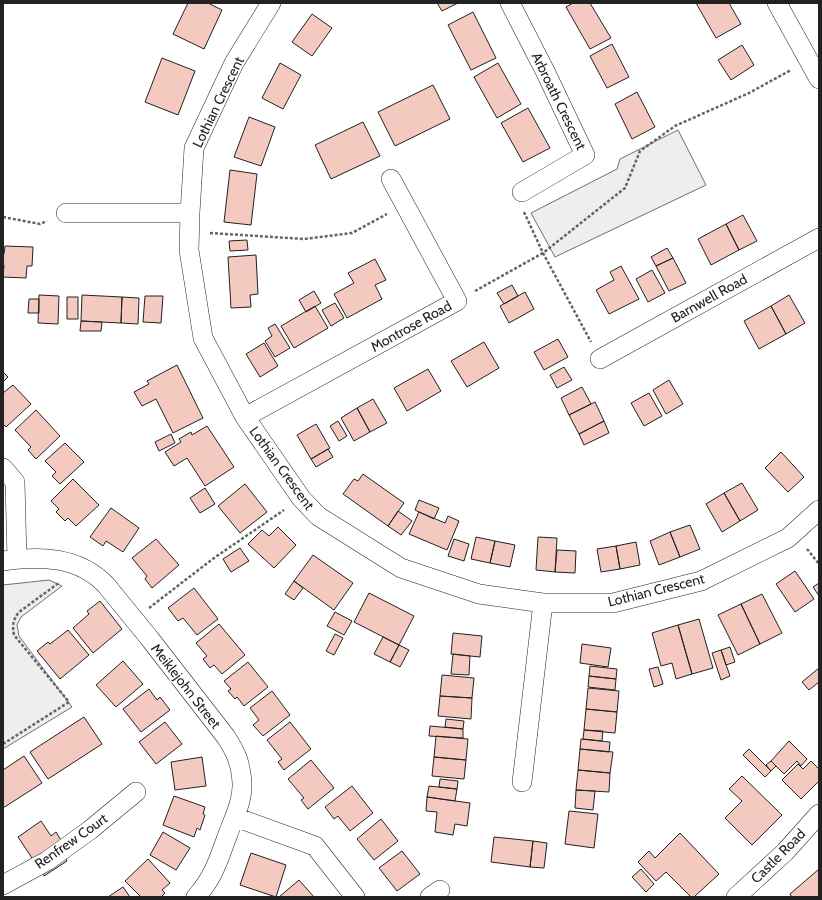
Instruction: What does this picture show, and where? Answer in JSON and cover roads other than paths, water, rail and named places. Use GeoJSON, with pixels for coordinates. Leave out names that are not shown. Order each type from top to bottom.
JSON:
{"type":"FeatureCollection","features":[{"type":"Feature","properties":{"kind":"street","name":"Lothian Crescent"},"geometry":{"type":"LineString","coordinates":[[271,3],[234,63],[194,148],[189,222],[189,250],[203,338],[245,417],[301,498],[318,516],[401,568],[479,594],[543,603],[613,603],[701,581],[788,538],[819,510]]}},
{"type":"Feature","properties":{"kind":"street","name":"Arbroath Crescent"},"geometry":{"type":"LineString","coordinates":[[510,3],[546,71],[585,155],[522,192]]}},
{"type":"Feature","properties":{"kind":"street"},"geometry":{"type":"LineString","coordinates":[[777,3],[819,79]]}},
{"type":"Feature","properties":{"kind":"street","name":"Montrose Road"},"geometry":{"type":"LineString","coordinates":[[245,417],[457,301],[390,179]]}},
{"type":"Feature","properties":{"kind":"street"},"geometry":{"type":"LineString","coordinates":[[66,213],[189,222]]}},
{"type":"Feature","properties":{"kind":"street","name":"Barnwell Road"},"geometry":{"type":"LineString","coordinates":[[600,359],[819,238]]}},
{"type":"Feature","properties":{"kind":"street"},"geometry":{"type":"LineString","coordinates":[[3,468],[15,482],[10,560]]}},
{"type":"Feature","properties":{"kind":"street","name":"Meiklejohn Street"},"geometry":{"type":"LineString","coordinates":[[10,560],[51,559],[72,563],[90,571],[99,578],[150,639],[235,751],[240,767],[242,784],[240,801],[215,869],[205,886],[196,897]]}},
{"type":"Feature","properties":{"kind":"street"},"geometry":{"type":"LineString","coordinates":[[522,782],[543,603]]}},
{"type":"Feature","properties":{"kind":"street","name":"Renfrew Court"},"geometry":{"type":"LineString","coordinates":[[3,885],[53,856],[90,830],[136,792]]}},
{"type":"Feature","properties":{"kind":"street","name":"Castle Road"},"geometry":{"type":"LineString","coordinates":[[736,897],[785,852],[819,814]]}},
{"type":"Feature","properties":{"kind":"street"},"geometry":{"type":"LineString","coordinates":[[235,817],[314,846],[355,897]]}}]}
